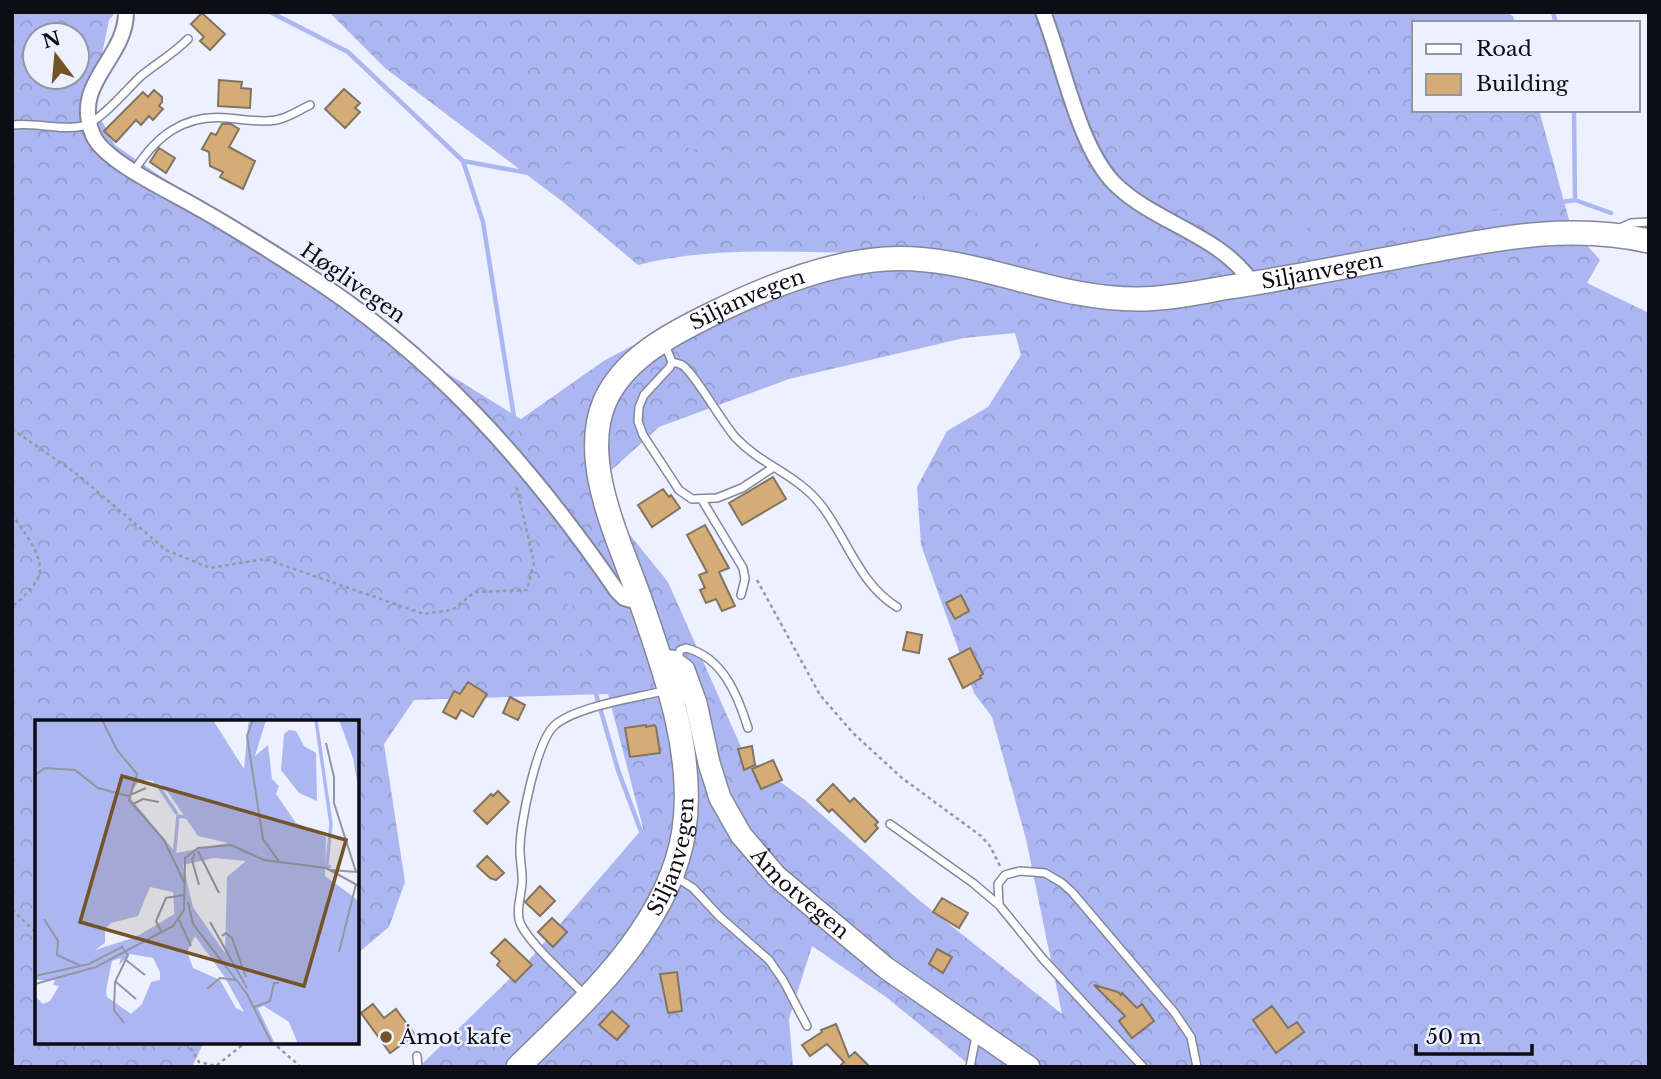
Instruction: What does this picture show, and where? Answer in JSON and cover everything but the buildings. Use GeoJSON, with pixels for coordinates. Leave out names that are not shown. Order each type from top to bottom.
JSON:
{"type":"FeatureCollection","features":[{"type":"Feature","properties":{"kind":"main road","name":"Siljanvegen"},"geometry":{"type":"LineString","coordinates":[[518,1067],[586,997],[645,927],[673,876],[684,835],[686,792],[681,746],[669,689],[669,662],[642,603],[606,502],[597,465],[596,436],[602,410],[616,382],[638,359],[667,351],[710,315],[786,283],[835,268],[884,259],[912,258],[937,262],[1066,293],[1121,299],[1163,298],[1253,284],[1486,240],[1544,232],[1580,231],[1649,241]]}},
{"type":"Feature","properties":{"kind":"main road","name":"Åmotvegen"},"geometry":{"type":"LineString","coordinates":[[669,662],[687,676],[720,798],[750,847],[795,894],[845,936],[886,968],[1029,1067]]}},
{"type":"Feature","properties":{"kind":"street"},"geometry":{"type":"LineString","coordinates":[[89,123],[87,109],[91,88],[120,42],[126,12]]}},
{"type":"Feature","properties":{"kind":"street"},"geometry":{"type":"LineString","coordinates":[[1043,12],[1081,126],[1101,169],[1116,186],[1237,262],[1253,284]]}},
{"type":"Feature","properties":{"kind":"street","name":"Høglivegen"},"geometry":{"type":"LineString","coordinates":[[89,123],[100,147],[134,171],[271,251],[369,318],[461,397],[546,493],[617,591],[624,598],[642,603]]}},
{"type":"Feature","properties":{"kind":"lane"},"geometry":{"type":"LineString","coordinates":[[12,125],[67,127],[89,123],[141,76],[171,57],[188,39]]}},
{"type":"Feature","properties":{"kind":"lane"},"geometry":{"type":"LineString","coordinates":[[134,171],[155,143],[191,119],[214,117],[274,121],[310,105]]}},
{"type":"Feature","properties":{"kind":"lane"},"geometry":{"type":"LineString","coordinates":[[1612,234],[1631,223],[1649,222]]}},
{"type":"Feature","properties":{"kind":"lane"},"geometry":{"type":"LineString","coordinates":[[667,351],[684,366],[736,438],[748,450],[813,495],[864,573],[880,594],[897,607]]}},
{"type":"Feature","properties":{"kind":"lane"},"geometry":{"type":"LineString","coordinates":[[667,351],[670,367],[644,395],[639,407],[638,421],[643,435],[679,490],[687,497],[702,500],[731,493],[774,467]]}},
{"type":"Feature","properties":{"kind":"lane"},"geometry":{"type":"LineString","coordinates":[[702,500],[743,568],[745,579],[741,595]]}},
{"type":"Feature","properties":{"kind":"lane"},"geometry":{"type":"LineString","coordinates":[[669,662],[680,650],[687,648],[712,662],[723,673],[735,694],[748,728]]}},
{"type":"Feature","properties":{"kind":"lane"},"geometry":{"type":"LineString","coordinates":[[586,997],[536,944],[520,921],[523,881],[520,850],[522,823],[540,749],[552,727],[565,719],[589,709],[669,689]]}},
{"type":"Feature","properties":{"kind":"lane"},"geometry":{"type":"LineString","coordinates":[[890,824],[973,883],[999,905],[1043,959],[1143,1067]]}},
{"type":"Feature","properties":{"kind":"lane"},"geometry":{"type":"LineString","coordinates":[[999,905],[998,884],[1005,875],[1028,871],[1045,873],[1062,883],[1174,1012],[1191,1037],[1197,1067]]}},
{"type":"Feature","properties":{"kind":"lane"},"geometry":{"type":"LineString","coordinates":[[673,876],[693,888],[719,916],[769,960],[783,980],[807,1026]]}},
{"type":"Feature","properties":{"kind":"lane"},"geometry":{"type":"LineString","coordinates":[[970,1067],[977,1032]]}},
{"type":"Feature","properties":{"kind":"lane"},"geometry":{"type":"LineString","coordinates":[[417,1056],[418,1067]]}},
{"type":"Feature","properties":{"kind":"path"},"geometry":{"type":"LineString","coordinates":[[12,429],[78,475],[166,550],[209,568],[265,559],[424,614],[453,610],[475,592],[527,590],[534,563],[510,451]]}},
{"type":"Feature","properties":{"kind":"path"},"geometry":{"type":"LineString","coordinates":[[12,514],[35,550],[40,568],[37,582],[12,607]]}},
{"type":"Feature","properties":{"kind":"path"},"geometry":{"type":"LineString","coordinates":[[743,568],[756,578],[820,695],[853,733],[902,778],[981,835],[1005,875]]}},
{"type":"Feature","properties":{"kind":"path"},"geometry":{"type":"LineString","coordinates":[[12,911],[35,931]]}},
{"type":"Feature","properties":{"kind":"path"},"geometry":{"type":"LineString","coordinates":[[188,1044],[199,1062],[216,1066],[244,1044]]}},
{"type":"Feature","properties":{"kind":"path"},"geometry":{"type":"LineString","coordinates":[[274,1044],[301,1067]]}},
{"type":"Feature","properties":{"kind":"green space"},"geometry":{"type":"Polygon","coordinates":[[[12,12],[116,12],[109,20],[92,103],[115,145],[330,293],[348,312],[521,419],[605,360],[684,319],[878,253],[727,252],[638,265],[563,202],[385,68],[329,12],[1506,12],[1513,16],[1514,21],[1412,21],[1412,112],[1540,112],[1571,227],[1600,260],[1587,283],[1649,313],[1649,1067],[972,1067],[886,997],[812,946],[789,1019],[793,1067],[419,1067],[529,960],[643,828],[608,694],[414,700],[384,744],[405,882],[389,927],[359,952],[359,720],[35,720],[35,1044],[203,1044],[192,1067],[12,1067],[12,12]],[[1015,333],[964,338],[789,379],[659,427],[592,488],[668,582],[745,756],[805,800],[919,900],[1062,1014],[1026,839],[992,717],[974,693],[921,545],[917,487],[947,431],[988,407],[1021,355],[1015,333]]]}},
{"type":"Feature","properties":{"kind":"waterway"},"geometry":{"type":"LineString","coordinates":[[270,12],[348,52],[463,161]]}},
{"type":"Feature","properties":{"kind":"waterway"},"geometry":{"type":"LineString","coordinates":[[1553,12],[1555,21]]}},
{"type":"Feature","properties":{"kind":"waterway"},"geometry":{"type":"LineString","coordinates":[[1574,112],[1575,200]]}},
{"type":"Feature","properties":{"kind":"waterway"},"geometry":{"type":"LineString","coordinates":[[520,455],[483,222],[463,161],[539,175],[661,140],[719,152],[831,186],[941,196],[1009,225],[1119,284],[1188,278]]}},
{"type":"Feature","properties":{"kind":"waterway"},"geometry":{"type":"LineString","coordinates":[[1256,253],[1302,227],[1340,219],[1364,218],[1411,226],[1575,200],[1611,213]]}},
{"type":"Feature","properties":{"kind":"waterway"},"geometry":{"type":"LineString","coordinates":[[523,474],[530,513],[555,553],[618,770],[649,853]]}},
{"type":"Feature","properties":{"kind":"waterway"},"geometry":{"type":"LineString","coordinates":[[701,982],[718,1059],[717,1067]]}},
{"type":"Feature","properties":{"kind":"place","name":"Åmot kafe"},"geometry":{"type":"Point","coordinates":[386,1037]}}]}
